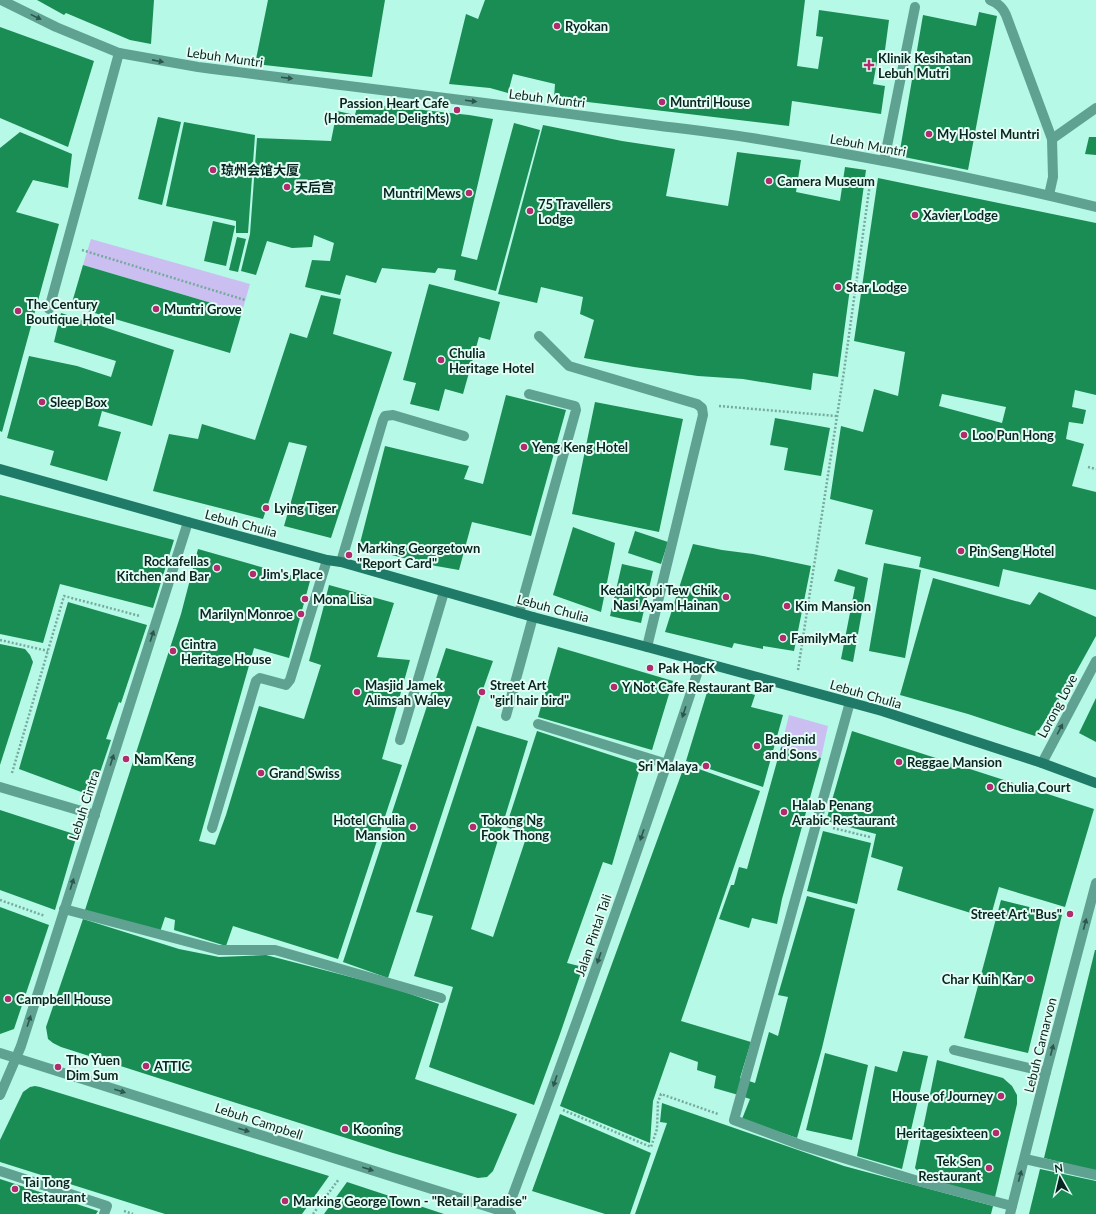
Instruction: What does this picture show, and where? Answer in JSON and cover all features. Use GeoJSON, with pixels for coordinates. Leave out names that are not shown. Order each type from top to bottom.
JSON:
{"type":"FeatureCollection","features":[{"type":"Feature","properties":{"kind":"main road","name":"Lebuh Chulia"},"geometry":{"type":"LineString","coordinates":[[0,469],[327,560],[341,562],[533,617],[882,711],[1042,763],[1096,784]]}},
{"type":"Feature","properties":{"kind":"street","name":"Lebuh Muntri"},"geometry":{"type":"LineString","coordinates":[[1,0],[56,27],[119,53],[198,67],[541,110],[762,140],[884,161],[1049,195],[1096,207]]}},
{"type":"Feature","properties":{"kind":"street"},"geometry":{"type":"LineString","coordinates":[[990,0],[999,5],[1006,15],[1052,139],[1053,177],[1049,195]]}},
{"type":"Feature","properties":{"kind":"street"},"geometry":{"type":"LineString","coordinates":[[884,161],[915,7]]}},
{"type":"Feature","properties":{"kind":"street"},"geometry":{"type":"LineString","coordinates":[[49,309],[119,53]]}},
{"type":"Feature","properties":{"kind":"street"},"geometry":{"type":"LineString","coordinates":[[1052,139],[1096,108]]}},
{"type":"Feature","properties":{"kind":"street"},"geometry":{"type":"LineString","coordinates":[[539,336],[569,366],[697,404],[702,408],[704,415],[647,647]]}},
{"type":"Feature","properties":{"kind":"street"},"geometry":{"type":"LineString","coordinates":[[519,613],[576,410],[575,406],[529,394]]}},
{"type":"Feature","properties":{"kind":"street"},"geometry":{"type":"LineString","coordinates":[[341,562],[385,416],[393,414],[464,436]]}},
{"type":"Feature","properties":{"kind":"street","name":"Lebuh Cintra"},"geometry":{"type":"LineString","coordinates":[[0,1095],[16,1058],[188,522]]}},
{"type":"Feature","properties":{"kind":"street"},"geometry":{"type":"LineString","coordinates":[[212,828],[256,681],[260,678],[286,685],[290,680],[327,560]]}},
{"type":"Feature","properties":{"kind":"street"},"geometry":{"type":"LineString","coordinates":[[400,740],[444,592]]}},
{"type":"Feature","properties":{"kind":"street"},"geometry":{"type":"LineString","coordinates":[[506,716],[533,617]]}},
{"type":"Feature","properties":{"kind":"street","name":"Lorong Love"},"geometry":{"type":"LineString","coordinates":[[1042,763],[1096,661]]}},
{"type":"Feature","properties":{"kind":"street","name":"Jalan Pintal Tali"},"geometry":{"type":"LineString","coordinates":[[507,1213],[667,764],[700,662]]}},
{"type":"Feature","properties":{"kind":"street"},"geometry":{"type":"LineString","coordinates":[[850,702],[734,1120],[801,1145],[1011,1210]]}},
{"type":"Feature","properties":{"kind":"street"},"geometry":{"type":"LineString","coordinates":[[538,724],[667,764]]}},
{"type":"Feature","properties":{"kind":"street"},"geometry":{"type":"LineString","coordinates":[[4,788],[95,815]]}},
{"type":"Feature","properties":{"kind":"street","name":"Lebuh Carnarvon"},"geometry":{"type":"LineString","coordinates":[[1011,1210],[1096,883]]}},
{"type":"Feature","properties":{"kind":"street"},"geometry":{"type":"LineString","coordinates":[[64,909],[219,950],[275,950],[441,998]]}},
{"type":"Feature","properties":{"kind":"street"},"geometry":{"type":"LineString","coordinates":[[954,1050],[1046,1072]]}},
{"type":"Feature","properties":{"kind":"street","name":"Lebuh Campbell"},"geometry":{"type":"LineString","coordinates":[[0,1053],[507,1213]]}},
{"type":"Feature","properties":{"kind":"street"},"geometry":{"type":"LineString","coordinates":[[1025,1159],[1096,1175]]}},
{"type":"Feature","properties":{"kind":"street"},"geometry":{"type":"LineString","coordinates":[[0,1172],[105,1210]]}},
{"type":"Feature","properties":{"kind":"path"},"geometry":{"type":"LineString","coordinates":[[795,688],[874,159]]}},
{"type":"Feature","properties":{"kind":"path"},"geometry":{"type":"LineString","coordinates":[[66,246],[245,300]]}},
{"type":"Feature","properties":{"kind":"path"},"geometry":{"type":"LineString","coordinates":[[697,404],[836,416]]}},
{"type":"Feature","properties":{"kind":"path"},"geometry":{"type":"LineString","coordinates":[[1088,466],[1096,469]]}},
{"type":"Feature","properties":{"kind":"path"},"geometry":{"type":"LineString","coordinates":[[4,788],[64,596],[157,620]]}},
{"type":"Feature","properties":{"kind":"path"},"geometry":{"type":"LineString","coordinates":[[0,640],[48,651]]}},
{"type":"Feature","properties":{"kind":"path"},"geometry":{"type":"LineString","coordinates":[[816,824],[870,837]]}},
{"type":"Feature","properties":{"kind":"path"},"geometry":{"type":"LineString","coordinates":[[0,900],[60,922]]}},
{"type":"Feature","properties":{"kind":"path"},"geometry":{"type":"LineString","coordinates":[[547,1103],[651,1147],[657,1130],[658,1102],[661,1094],[734,1120]]}},
{"type":"Feature","properties":{"kind":"path"},"geometry":{"type":"LineString","coordinates":[[313,1214],[351,1164]]}},
{"type":"Feature","properties":{"kind":"shaded area"},"geometry":{"type":"Polygon","coordinates":[[[91,239],[250,284],[242,312],[83,265],[91,239]]]}},
{"type":"Feature","properties":{"kind":"shaded area"},"geometry":{"type":"Polygon","coordinates":[[[789,715],[828,726],[821,758],[781,747],[789,715]]]}},
{"type":"Feature","properties":{"kind":"building"},"geometry":{"type":"Polygon","coordinates":[[[37,0],[154,0],[151,44],[130,40],[66,13],[64,15],[37,0]]]}},
{"type":"Feature","properties":{"kind":"building"},"geometry":{"type":"Polygon","coordinates":[[[268,0],[385,0],[372,77],[255,64],[268,0]]]}},
{"type":"Feature","properties":{"kind":"building"},"geometry":{"type":"Polygon","coordinates":[[[485,0],[805,0],[797,66],[818,69],[823,37],[816,36],[819,10],[889,20],[885,50],[879,50],[873,84],[885,86],[881,114],[792,101],[789,126],[554,98],[555,84],[513,74],[508,93],[490,88],[449,84],[466,14],[478,19],[485,0]]]}},
{"type":"Feature","properties":{"kind":"building"},"geometry":{"type":"Polygon","coordinates":[[[979,12],[997,16],[968,170],[899,156],[923,15],[976,26],[979,12]]]}},
{"type":"Feature","properties":{"kind":"building"},"geometry":{"type":"Polygon","coordinates":[[[0,27],[94,61],[68,147],[0,118],[0,27]]]}},
{"type":"Feature","properties":{"kind":"building"},"geometry":{"type":"Polygon","coordinates":[[[358,103],[493,119],[461,256],[477,260],[514,123],[540,130],[496,291],[454,280],[456,270],[438,268],[435,273],[382,268],[376,283],[346,275],[340,295],[305,287],[312,260],[330,261],[334,243],[314,235],[312,247],[292,248],[267,241],[256,275],[241,271],[250,234],[257,138],[331,141],[337,111],[355,115],[358,103]]]}},
{"type":"Feature","properties":{"kind":"building"},"geometry":{"type":"Polygon","coordinates":[[[158,117],[181,122],[162,205],[138,199],[158,117]]]}},
{"type":"Feature","properties":{"kind":"building","name":"琼州会馆大厦"},"geometry":{"type":"Polygon","coordinates":[[[184,122],[255,135],[248,233],[236,233],[236,221],[166,206],[184,122]]]}},
{"type":"Feature","properties":{"kind":"building"},"geometry":{"type":"Polygon","coordinates":[[[543,125],[622,141],[675,149],[666,196],[728,206],[737,152],[801,160],[796,192],[840,201],[845,167],[866,170],[838,377],[813,373],[811,390],[743,379],[698,376],[634,367],[584,358],[594,320],[580,314],[583,297],[541,287],[537,303],[498,294],[543,125]]]}},
{"type":"Feature","properties":{"kind":"building"},"geometry":{"type":"Polygon","coordinates":[[[20,132],[72,154],[68,188],[33,180],[16,212],[59,224],[2,432],[0,431],[0,148],[20,132]]]}},
{"type":"Feature","properties":{"kind":"building"},"geometry":{"type":"Polygon","coordinates":[[[1089,137],[1096,137],[1096,155],[1085,154],[1089,137]]]}},
{"type":"Feature","properties":{"kind":"building"},"geometry":{"type":"Polygon","coordinates":[[[878,178],[1096,223],[1096,395],[1075,390],[1072,407],[1086,410],[1083,424],[1069,422],[1066,439],[1084,444],[1072,486],[1096,492],[1096,590],[1003,569],[999,587],[919,567],[921,557],[865,544],[873,510],[830,499],[841,426],[863,432],[874,389],[898,396],[905,352],[854,341],[878,178]],[[942,394],[939,406],[1002,423],[1006,407],[942,394]]]}},
{"type":"Feature","properties":{"kind":"building"},"geometry":{"type":"Polygon","coordinates":[[[213,221],[235,226],[226,266],[204,261],[213,221]]]}},
{"type":"Feature","properties":{"kind":"building"},"geometry":{"type":"Polygon","coordinates":[[[237,237],[246,239],[238,272],[229,270],[237,237]]]}},
{"type":"Feature","properties":{"kind":"building","name":"Muntri Grove"},"geometry":{"type":"Polygon","coordinates":[[[83,265],[242,312],[230,353],[71,306],[83,265]]]}},
{"type":"Feature","properties":{"kind":"building","name":"Chulia Heritage Hotel"},"geometry":{"type":"Polygon","coordinates":[[[429,284],[500,302],[490,340],[479,337],[463,394],[445,389],[439,411],[410,404],[416,383],[403,380],[429,284]]]}},
{"type":"Feature","properties":{"kind":"building"},"geometry":{"type":"Polygon","coordinates":[[[321,295],[341,299],[333,334],[392,352],[331,538],[284,526],[307,446],[289,442],[263,519],[153,491],[169,434],[198,439],[202,424],[255,440],[290,333],[307,338],[321,295]]]}},
{"type":"Feature","properties":{"kind":"building"},"geometry":{"type":"Polygon","coordinates":[[[61,313],[174,350],[152,426],[102,411],[98,426],[121,432],[107,481],[50,465],[54,451],[7,438],[29,356],[77,366],[111,377],[116,361],[54,342],[61,313]]]}},
{"type":"Feature","properties":{"kind":"building"},"geometry":{"type":"Polygon","coordinates":[[[506,395],[566,410],[531,536],[472,522],[459,570],[436,566],[359,547],[385,446],[469,466],[464,479],[483,484],[506,395]]]}},
{"type":"Feature","properties":{"kind":"building"},"geometry":{"type":"Polygon","coordinates":[[[595,402],[683,419],[659,532],[572,514],[595,402]]]}},
{"type":"Feature","properties":{"kind":"building"},"geometry":{"type":"Polygon","coordinates":[[[775,418],[830,428],[821,476],[784,470],[788,448],[770,445],[775,418]]]}},
{"type":"Feature","properties":{"kind":"building"},"geometry":{"type":"Polygon","coordinates":[[[0,495],[174,540],[153,608],[60,584],[43,643],[0,634],[0,495]]]}},
{"type":"Feature","properties":{"kind":"building"},"geometry":{"type":"Polygon","coordinates":[[[573,527],[615,543],[601,612],[553,595],[573,527]]]}},
{"type":"Feature","properties":{"kind":"building"},"geometry":{"type":"Polygon","coordinates":[[[635,531],[668,542],[661,564],[628,553],[635,531]]]}},
{"type":"Feature","properties":{"kind":"building"},"geometry":{"type":"Polygon","coordinates":[[[693,544],[811,566],[794,651],[763,646],[763,649],[734,643],[732,648],[665,632],[693,544]]]}},
{"type":"Feature","properties":{"kind":"building"},"geometry":{"type":"Polygon","coordinates":[[[198,549],[310,581],[289,658],[254,648],[199,841],[215,845],[226,815],[259,706],[304,719],[321,665],[309,661],[329,585],[394,603],[377,657],[410,660],[382,759],[402,765],[338,959],[233,926],[226,946],[174,930],[175,920],[165,917],[160,932],[85,910],[181,614],[198,549]]]}},
{"type":"Feature","properties":{"kind":"building"},"geometry":{"type":"Polygon","coordinates":[[[884,563],[921,570],[905,658],[869,651],[884,563]]]}},
{"type":"Feature","properties":{"kind":"building"},"geometry":{"type":"Polygon","coordinates":[[[622,564],[653,571],[641,623],[610,616],[622,564]]]}},
{"type":"Feature","properties":{"kind":"building"},"geometry":{"type":"Polygon","coordinates":[[[838,569],[868,578],[853,662],[841,659],[855,587],[834,581],[838,569]]]}},
{"type":"Feature","properties":{"kind":"building"},"geometry":{"type":"Polygon","coordinates":[[[933,578],[1030,605],[1039,592],[1096,617],[1096,636],[1071,681],[1035,736],[968,714],[900,695],[933,578]]]}},
{"type":"Feature","properties":{"kind":"building"},"geometry":{"type":"Polygon","coordinates":[[[68,602],[147,625],[121,703],[119,702],[106,739],[111,740],[92,796],[19,769],[68,602]]]}},
{"type":"Feature","properties":{"kind":"building"},"geometry":{"type":"Polygon","coordinates":[[[0,644],[25,649],[33,662],[0,765],[0,644]]]}},
{"type":"Feature","properties":{"kind":"building"},"geometry":{"type":"Polygon","coordinates":[[[558,647],[673,681],[652,750],[538,717],[558,647]]]}},
{"type":"Feature","properties":{"kind":"building","name":"Hotel Chulia Mansion"},"geometry":{"type":"Polygon","coordinates":[[[446,648],[493,661],[388,978],[343,962],[446,648]]]}},
{"type":"Feature","properties":{"kind":"building"},"geometry":{"type":"Polygon","coordinates":[[[716,684],[755,695],[751,707],[783,715],[763,787],[686,761],[708,689],[716,684]]]}},
{"type":"Feature","properties":{"kind":"building"},"geometry":{"type":"Polygon","coordinates":[[[1096,698],[1096,742],[1079,733],[1096,698]]]}},
{"type":"Feature","properties":{"kind":"building"},"geometry":{"type":"Polygon","coordinates":[[[477,726],[528,741],[471,929],[493,937],[527,835],[506,827],[537,731],[641,765],[612,865],[603,862],[567,963],[583,967],[534,1105],[429,1067],[453,987],[414,976],[433,916],[416,912],[477,726]]]}},
{"type":"Feature","properties":{"kind":"building"},"geometry":{"type":"Polygon","coordinates":[[[852,731],[1094,809],[1065,907],[999,887],[990,919],[897,890],[903,867],[871,857],[876,834],[826,821],[852,731]]]}},
{"type":"Feature","properties":{"kind":"building","name":"Halab Penang Arabic Restaurant"},"geometry":{"type":"Polygon","coordinates":[[[781,747],[821,758],[782,899],[777,924],[752,918],[749,928],[719,919],[731,885],[734,885],[739,867],[747,869],[781,747]]]}},
{"type":"Feature","properties":{"kind":"building"},"geometry":{"type":"Polygon","coordinates":[[[685,764],[760,791],[681,1021],[751,1042],[740,1078],[755,1083],[769,1032],[778,1036],[788,997],[778,995],[807,896],[855,909],[822,1048],[797,1138],[742,1119],[750,1099],[714,1088],[716,1076],[697,1070],[698,1062],[670,1052],[653,1101],[650,1143],[560,1106],[685,764]]]}},
{"type":"Feature","properties":{"kind":"building"},"geometry":{"type":"Polygon","coordinates":[[[0,810],[77,835],[55,910],[0,890],[0,810]]]}},
{"type":"Feature","properties":{"kind":"building"},"geometry":{"type":"Polygon","coordinates":[[[823,831],[871,843],[857,904],[807,891],[823,831]]]}},
{"type":"Feature","properties":{"kind":"building"},"geometry":{"type":"Polygon","coordinates":[[[1001,900],[1062,915],[1028,1053],[964,1038],[1001,900]]]}},
{"type":"Feature","properties":{"kind":"building"},"geometry":{"type":"Polygon","coordinates":[[[0,907],[49,925],[14,1029],[0,1034],[0,907]]]}},
{"type":"Feature","properties":{"kind":"building"},"geometry":{"type":"Polygon","coordinates":[[[83,919],[179,949],[219,957],[266,955],[393,988],[439,1004],[415,1079],[517,1114],[493,1171],[487,1177],[478,1178],[393,1153],[61,1047],[53,1043],[48,1039],[46,1027],[83,919]]]}},
{"type":"Feature","properties":{"kind":"building"},"geometry":{"type":"Polygon","coordinates":[[[1096,950],[1096,1171],[1044,1158],[1096,950]]]}},
{"type":"Feature","properties":{"kind":"building"},"geometry":{"type":"Polygon","coordinates":[[[903,1051],[928,1056],[902,1169],[857,1156],[875,1066],[897,1072],[903,1051]]]}},
{"type":"Feature","properties":{"kind":"building"},"geometry":{"type":"Polygon","coordinates":[[[825,1053],[868,1065],[852,1140],[806,1130],[825,1053]]]}},
{"type":"Feature","properties":{"kind":"building"},"geometry":{"type":"Polygon","coordinates":[[[937,1060],[1003,1078],[1012,1086],[1017,1095],[1017,1104],[995,1197],[924,1178],[915,1168],[937,1060]]]}},
{"type":"Feature","properties":{"kind":"building"},"geometry":{"type":"Polygon","coordinates":[[[35,1086],[329,1176],[302,1214],[165,1214],[0,1162],[0,1140],[23,1092],[30,1087],[35,1086]]]}},
{"type":"Feature","properties":{"kind":"building"},"geometry":{"type":"Polygon","coordinates":[[[662,1103],[844,1166],[993,1206],[991,1214],[635,1214],[667,1123],[660,1122],[662,1103]]]}},
{"type":"Feature","properties":{"kind":"building"},"geometry":{"type":"Polygon","coordinates":[[[560,1114],[651,1153],[630,1214],[605,1214],[532,1191],[560,1114]]]}},
{"type":"Feature","properties":{"kind":"building"},"geometry":{"type":"Polygon","coordinates":[[[1040,1169],[1096,1181],[1096,1214],[1029,1214],[1040,1169]]]}},
{"type":"Feature","properties":{"kind":"building","name":"Tai Tong Restaurant"},"geometry":{"type":"Polygon","coordinates":[[[0,1179],[98,1211],[96,1214],[0,1214],[0,1179]]]}},
{"type":"Feature","properties":{"kind":"building"},"geometry":{"type":"Polygon","coordinates":[[[347,1182],[444,1214],[324,1214],[347,1182]]]}},
{"type":"Feature","properties":{"kind":"place","name":"Ryokan"},"geometry":{"type":"Point","coordinates":[557,26]}},
{"type":"Feature","properties":{"kind":"place","name":"Klinik Kesihatan Lebuh Mutri"},"geometry":{"type":"Point","coordinates":[869,65]}},
{"type":"Feature","properties":{"kind":"place","name":"Muntri House"},"geometry":{"type":"Point","coordinates":[662,102]}},
{"type":"Feature","properties":{"kind":"place","name":"Passion Heart Cafe (Homemade Delights)"},"geometry":{"type":"Point","coordinates":[457,110]}},
{"type":"Feature","properties":{"kind":"place","name":"My Hostel Muntri"},"geometry":{"type":"Point","coordinates":[929,134]}},
{"type":"Feature","properties":{"kind":"place","name":"琼州会馆大厦"},"geometry":{"type":"Point","coordinates":[213,170]}},
{"type":"Feature","properties":{"kind":"place","name":"Camera Museum"},"geometry":{"type":"Point","coordinates":[769,181]}},
{"type":"Feature","properties":{"kind":"place","name":"天后宫"},"geometry":{"type":"Point","coordinates":[287,187]}},
{"type":"Feature","properties":{"kind":"place","name":"Muntri Mews"},"geometry":{"type":"Point","coordinates":[469,193]}},
{"type":"Feature","properties":{"kind":"place","name":"75 Travellers Lodge"},"geometry":{"type":"Point","coordinates":[530,211]}},
{"type":"Feature","properties":{"kind":"place","name":"Xavier Lodge"},"geometry":{"type":"Point","coordinates":[915,215]}},
{"type":"Feature","properties":{"kind":"place","name":"Star Lodge"},"geometry":{"type":"Point","coordinates":[838,287]}},
{"type":"Feature","properties":{"kind":"place","name":"Muntri Grove"},"geometry":{"type":"Point","coordinates":[156,309]}},
{"type":"Feature","properties":{"kind":"place","name":"The Century Boutique Hotel"},"geometry":{"type":"Point","coordinates":[18,311]}},
{"type":"Feature","properties":{"kind":"place","name":"Chulia Heritage Hotel"},"geometry":{"type":"Point","coordinates":[441,360]}},
{"type":"Feature","properties":{"kind":"place","name":"Sleep Box"},"geometry":{"type":"Point","coordinates":[42,402]}},
{"type":"Feature","properties":{"kind":"place","name":"Loo Pun Hong"},"geometry":{"type":"Point","coordinates":[964,435]}},
{"type":"Feature","properties":{"kind":"place","name":"Yeng Keng Hotel"},"geometry":{"type":"Point","coordinates":[524,447]}},
{"type":"Feature","properties":{"kind":"place","name":"Lying Tiger"},"geometry":{"type":"Point","coordinates":[266,508]}},
{"type":"Feature","properties":{"kind":"place","name":"Pin Seng Hotel"},"geometry":{"type":"Point","coordinates":[961,551]}},
{"type":"Feature","properties":{"kind":"place","name":"Marking Georgetown \"Report Card\""},"geometry":{"type":"Point","coordinates":[349,555]}},
{"type":"Feature","properties":{"kind":"place","name":"Rockafellas Kitchen and Bar"},"geometry":{"type":"Point","coordinates":[217,568]}},
{"type":"Feature","properties":{"kind":"place","name":"Jim's Place"},"geometry":{"type":"Point","coordinates":[253,574]}},
{"type":"Feature","properties":{"kind":"place","name":"Kedai Kopi Tew Chik Nasi Ayam Hainan"},"geometry":{"type":"Point","coordinates":[726,597]}},
{"type":"Feature","properties":{"kind":"place","name":"Mona Lisa"},"geometry":{"type":"Point","coordinates":[305,599]}},
{"type":"Feature","properties":{"kind":"place","name":"Kim Mansion"},"geometry":{"type":"Point","coordinates":[787,606]}},
{"type":"Feature","properties":{"kind":"place","name":"Marilyn Monroe"},"geometry":{"type":"Point","coordinates":[301,614]}},
{"type":"Feature","properties":{"kind":"place","name":"FamilyMart"},"geometry":{"type":"Point","coordinates":[783,638]}},
{"type":"Feature","properties":{"kind":"place","name":"Cintra Heritage House"},"geometry":{"type":"Point","coordinates":[173,651]}},
{"type":"Feature","properties":{"kind":"place","name":"Pak HocK"},"geometry":{"type":"Point","coordinates":[650,668]}},
{"type":"Feature","properties":{"kind":"place","name":"Y Not Cafe Restaurant Bar"},"geometry":{"type":"Point","coordinates":[614,687]}},
{"type":"Feature","properties":{"kind":"place","name":"Masjid Jamek Alimsah Waley"},"geometry":{"type":"Point","coordinates":[357,692]}},
{"type":"Feature","properties":{"kind":"place","name":"Street Art \"girl hair bird\""},"geometry":{"type":"Point","coordinates":[482,692]}},
{"type":"Feature","properties":{"kind":"place","name":"Badjenid and Sons"},"geometry":{"type":"Point","coordinates":[757,746]}},
{"type":"Feature","properties":{"kind":"place","name":"Nam Keng"},"geometry":{"type":"Point","coordinates":[126,759]}},
{"type":"Feature","properties":{"kind":"place","name":"Reggae Mansion"},"geometry":{"type":"Point","coordinates":[899,762]}},
{"type":"Feature","properties":{"kind":"place","name":"Sri Malaya"},"geometry":{"type":"Point","coordinates":[706,766]}},
{"type":"Feature","properties":{"kind":"place","name":"Grand Swiss"},"geometry":{"type":"Point","coordinates":[261,773]}},
{"type":"Feature","properties":{"kind":"place","name":"Chulia Court"},"geometry":{"type":"Point","coordinates":[990,787]}},
{"type":"Feature","properties":{"kind":"place","name":"Halab Penang Arabic Restaurant"},"geometry":{"type":"Point","coordinates":[784,812]}},
{"type":"Feature","properties":{"kind":"place","name":"Hotel Chulia Mansion"},"geometry":{"type":"Point","coordinates":[413,827]}},
{"type":"Feature","properties":{"kind":"place","name":"Tokong Ng Fook Thong"},"geometry":{"type":"Point","coordinates":[473,827]}},
{"type":"Feature","properties":{"kind":"place","name":"Street Art \"Bus\""},"geometry":{"type":"Point","coordinates":[1070,914]}},
{"type":"Feature","properties":{"kind":"place","name":"Char Kuih Kar"},"geometry":{"type":"Point","coordinates":[1030,979]}},
{"type":"Feature","properties":{"kind":"place","name":"Campbell House"},"geometry":{"type":"Point","coordinates":[8,999]}},
{"type":"Feature","properties":{"kind":"place","name":"ATTIC"},"geometry":{"type":"Point","coordinates":[146,1066]}},
{"type":"Feature","properties":{"kind":"place","name":"Tho Yuen Dim Sum"},"geometry":{"type":"Point","coordinates":[58,1067]}},
{"type":"Feature","properties":{"kind":"place","name":"House of Journey"},"geometry":{"type":"Point","coordinates":[1001,1096]}},
{"type":"Feature","properties":{"kind":"place","name":"Kooning"},"geometry":{"type":"Point","coordinates":[345,1129]}},
{"type":"Feature","properties":{"kind":"place","name":"Heritagesixteen"},"geometry":{"type":"Point","coordinates":[996,1133]}},
{"type":"Feature","properties":{"kind":"place","name":"Tek Sen Restaurant"},"geometry":{"type":"Point","coordinates":[989,1168]}},
{"type":"Feature","properties":{"kind":"place","name":"Tai Tong Restaurant"},"geometry":{"type":"Point","coordinates":[15,1189]}},
{"type":"Feature","properties":{"kind":"place","name":"Marking George Town - \"Retail Paradise\""},"geometry":{"type":"Point","coordinates":[285,1201]}}]}
